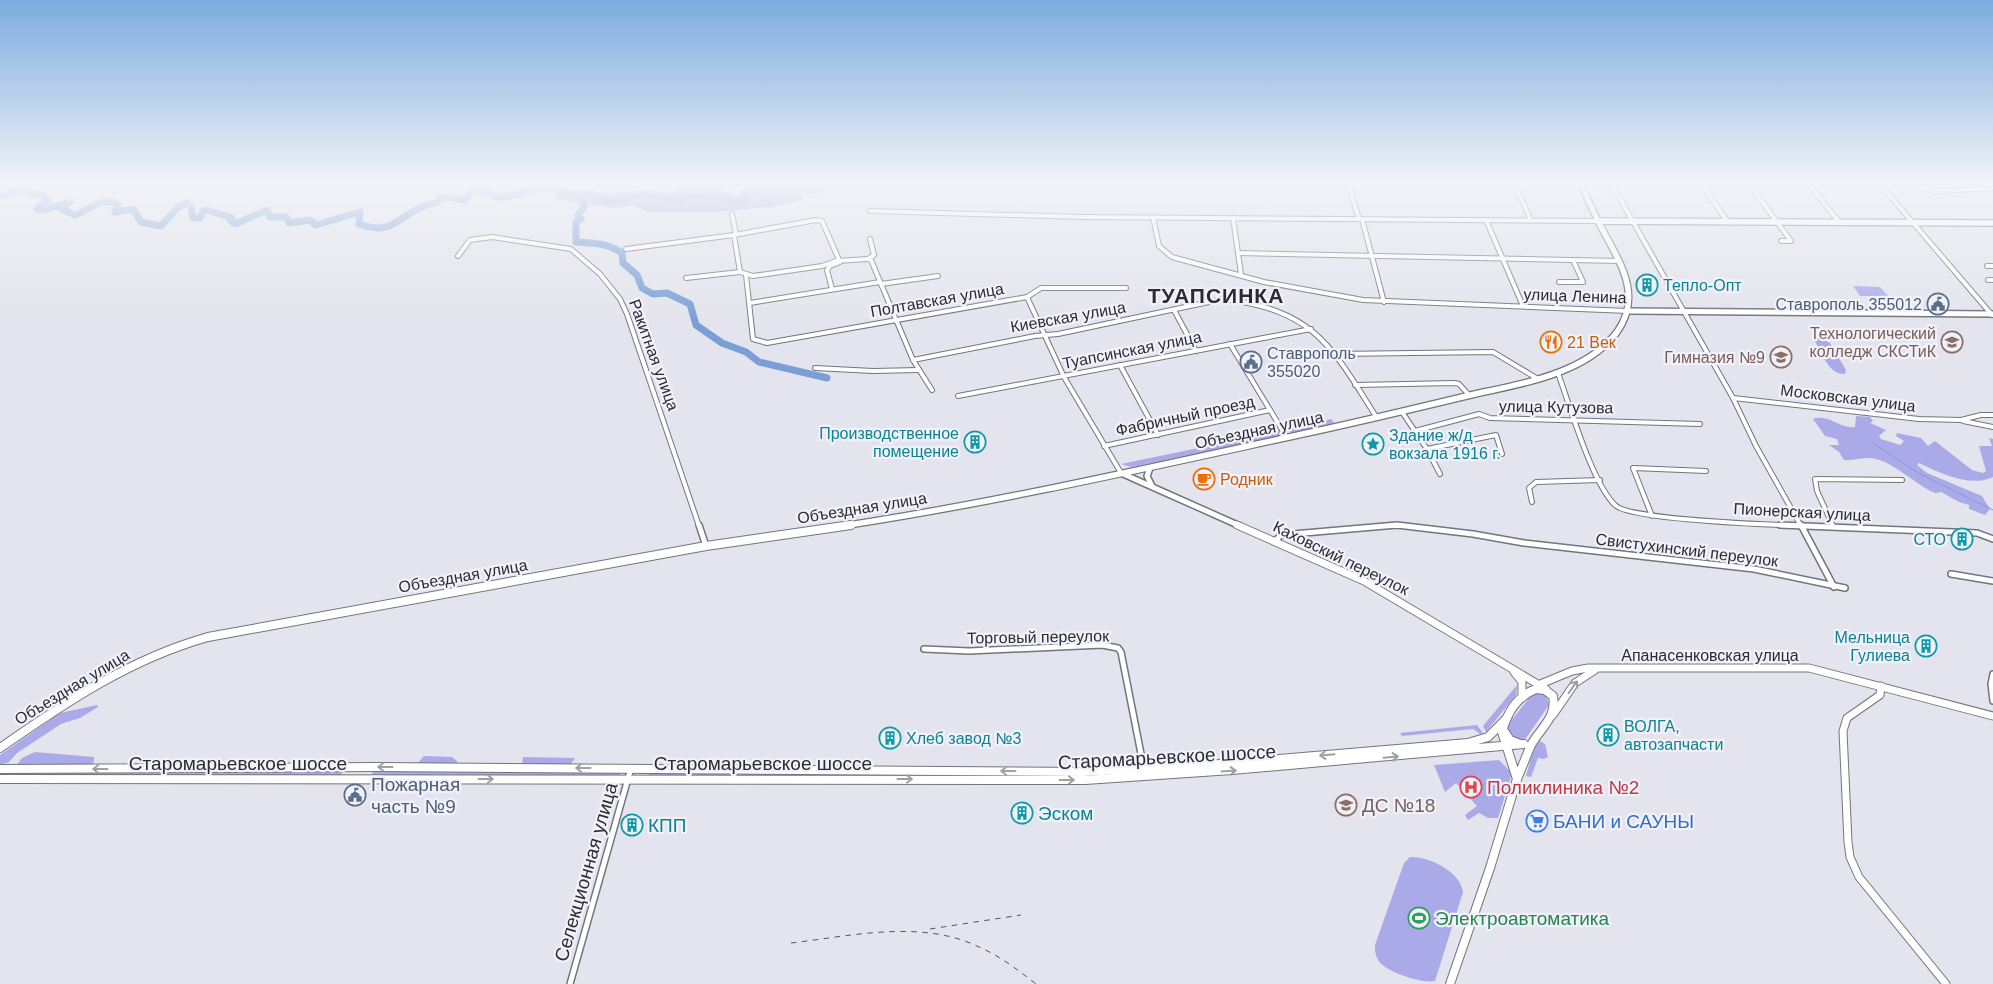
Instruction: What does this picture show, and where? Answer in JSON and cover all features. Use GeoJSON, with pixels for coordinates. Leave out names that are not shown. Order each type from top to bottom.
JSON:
{"type":"FeatureCollection","features":[{"type":"Feature","properties":{"kind":"main road","name":"Объездная улица"},"geometry":{"type":"LineString","coordinates":[[0,748],[88,690],[135,663],[171,648],[208,637],[706,546],[876,521],[1121,474],[1377,418],[1558,373],[1580,364],[1603,348],[1617,332],[1628,311],[1630,304],[1629,289],[1619,261],[1602,229]]}},
{"type":"Feature","properties":{"kind":"main road","name":"улица Ленина"},"geometry":{"type":"LineString","coordinates":[[1628,311],[1992,315]]}},
{"type":"Feature","properties":{"kind":"main road"},"geometry":{"type":"LineString","coordinates":[[1150,468],[1147,476],[1154,487]]}},
{"type":"Feature","properties":{"kind":"main road","name":"Каховский переулок"},"geometry":{"type":"LineString","coordinates":[[1121,474],[1154,487],[1364,582],[1509,666]]}},
{"type":"Feature","properties":{"kind":"main road"},"geometry":{"type":"LineString","coordinates":[[1509,666],[1536,686],[1550,692],[1555,700],[1553,715]]}},
{"type":"Feature","properties":{"kind":"main road"},"geometry":{"type":"LineString","coordinates":[[1509,666],[1522,682],[1522,698]]}},
{"type":"Feature","properties":{"kind":"main road","name":"Апанасенковская улица"},"geometry":{"type":"LineString","coordinates":[[1602,669],[1809,668],[1993,716]]}},
{"type":"Feature","properties":{"kind":"main road"},"geometry":{"type":"LineString","coordinates":[[1517,779],[1514,761],[1503,736],[1503,729],[1506,719],[1522,698],[1536,686],[1553,678],[1580,669],[1602,669]]}},
{"type":"Feature","properties":{"kind":"main road"},"geometry":{"type":"LineString","coordinates":[[1450,984],[1490,868],[1517,779],[1538,735],[1579,680],[1588,673],[1602,669]]}},
{"type":"Feature","properties":{"kind":"main road"},"geometry":{"type":"LineString","coordinates":[[1523,675],[1541,679],[1553,678]]}},
{"type":"Feature","properties":{"kind":"main road"},"geometry":{"type":"LineString","coordinates":[[1881,686],[1880,695],[1847,718],[1843,731],[1850,857],[1866,885],[1946,984]]}},
{"type":"Feature","properties":{"kind":"main road","name":"Старомарьевское шоссе"},"geometry":{"type":"LineString","coordinates":[[0,769],[363,767],[1083,772],[1468,743],[1488,737],[1506,719]]}},
{"type":"Feature","properties":{"kind":"main road"},"geometry":{"type":"LineString","coordinates":[[1503,729],[1510,740],[1524,744],[1538,735]]}},
{"type":"Feature","properties":{"kind":"main road","name":"Старомарьевское шоссе"},"geometry":{"type":"LineString","coordinates":[[0,780],[1085,780],[1232,770],[1524,744]]}},
{"type":"Feature","properties":{"kind":"main road"},"geometry":{"type":"LineString","coordinates":[[1494,748],[1506,752],[1514,761]]}},
{"type":"Feature","properties":{"kind":"main road"},"geometry":{"type":"LineString","coordinates":[[359,779],[363,767]]}},
{"type":"Feature","properties":{"kind":"street"},"geometry":{"type":"LineString","coordinates":[[734,229],[740,272]]}},
{"type":"Feature","properties":{"kind":"street"},"geometry":{"type":"LineString","coordinates":[[626,249],[764,229]]}},
{"type":"Feature","properties":{"kind":"street"},"geometry":{"type":"LineString","coordinates":[[825,229],[840,262]]}},
{"type":"Feature","properties":{"kind":"street","name":"улица Ленина"},"geometry":{"type":"LineString","coordinates":[[1155,229],[1157,244],[1162,252],[1172,257],[1282,286],[1384,302],[1628,311]]}},
{"type":"Feature","properties":{"kind":"street"},"geometry":{"type":"LineString","coordinates":[[1235,229],[1241,274]]}},
{"type":"Feature","properties":{"kind":"street"},"geometry":{"type":"LineString","coordinates":[[1363,229],[1384,302]]}},
{"type":"Feature","properties":{"kind":"street"},"geometry":{"type":"LineString","coordinates":[[1490,229],[1523,306]]}},
{"type":"Feature","properties":{"kind":"street"},"geometry":{"type":"LineString","coordinates":[[1637,229],[1733,398],[1750,434],[1802,524],[1834,587]]}},
{"type":"Feature","properties":{"kind":"street"},"geometry":{"type":"LineString","coordinates":[[1781,229],[1790,241],[1781,242]]}},
{"type":"Feature","properties":{"kind":"street"},"geometry":{"type":"LineString","coordinates":[[1918,229],[1992,315]]}},
{"type":"Feature","properties":{"kind":"street","name":"Ракитная улица"},"geometry":{"type":"LineString","coordinates":[[458,256],[470,240],[492,237],[571,250],[600,274],[620,299],[627,314],[706,546]]}},
{"type":"Feature","properties":{"kind":"street"},"geometry":{"type":"LineString","coordinates":[[686,278],[740,272],[746,275],[826,266],[836,261],[868,259],[874,254],[870,239]]}},
{"type":"Feature","properties":{"kind":"street"},"geometry":{"type":"LineString","coordinates":[[1238,253],[1370,254],[1619,261]]}},
{"type":"Feature","properties":{"kind":"street"},"geometry":{"type":"LineString","coordinates":[[868,259],[871,260],[913,360],[932,390]]}},
{"type":"Feature","properties":{"kind":"street"},"geometry":{"type":"LineString","coordinates":[[1559,282],[1583,282],[1573,260]]}},
{"type":"Feature","properties":{"kind":"street"},"geometry":{"type":"LineString","coordinates":[[826,266],[832,289]]}},
{"type":"Feature","properties":{"kind":"street"},"geometry":{"type":"LineString","coordinates":[[1987,266],[1993,266]]}},
{"type":"Feature","properties":{"kind":"street"},"geometry":{"type":"LineString","coordinates":[[746,275],[750,303],[832,289],[938,276]]}},
{"type":"Feature","properties":{"kind":"street","name":"Полтавская улица"},"geometry":{"type":"LineString","coordinates":[[750,303],[753,340],[767,343],[1027,297],[1041,288],[1126,288]]}},
{"type":"Feature","properties":{"kind":"street"},"geometry":{"type":"LineString","coordinates":[[1027,297],[1064,377],[1121,474]]}},
{"type":"Feature","properties":{"kind":"street","name":"Киевская улица"},"geometry":{"type":"LineString","coordinates":[[913,360],[1223,299],[1241,300],[1299,322],[1318,334],[1334,354],[1377,418]]}},
{"type":"Feature","properties":{"kind":"street"},"geometry":{"type":"LineString","coordinates":[[1174,310],[1196,351]]}},
{"type":"Feature","properties":{"kind":"street","name":"Туапсинская улица"},"geometry":{"type":"LineString","coordinates":[[958,396],[1311,329]]}},
{"type":"Feature","properties":{"kind":"street"},"geometry":{"type":"LineString","coordinates":[[1230,344],[1287,438]]}},
{"type":"Feature","properties":{"kind":"street"},"geometry":{"type":"LineString","coordinates":[[1334,354],[1493,352],[1538,379]]}},
{"type":"Feature","properties":{"kind":"street"},"geometry":{"type":"LineString","coordinates":[[1120,365],[1158,435]]}},
{"type":"Feature","properties":{"kind":"street"},"geometry":{"type":"LineString","coordinates":[[815,368],[896,372],[919,370]]}},
{"type":"Feature","properties":{"kind":"street"},"geometry":{"type":"LineString","coordinates":[[1532,502],[1529,488],[1536,482],[1600,480],[1558,373]]}},
{"type":"Feature","properties":{"kind":"street"},"geometry":{"type":"LineString","coordinates":[[1354,385],[1455,383],[1459,384],[1470,396]]}},
{"type":"Feature","properties":{"kind":"street","name":"Московская улица"},"geometry":{"type":"LineString","coordinates":[[1733,398],[1919,419],[1961,420],[1993,427]]}},
{"type":"Feature","properties":{"kind":"street","name":"Фабричный проезд"},"geometry":{"type":"LineString","coordinates":[[1104,446],[1270,410]]}},
{"type":"Feature","properties":{"kind":"street"},"geometry":{"type":"LineString","coordinates":[[1402,412],[1427,449],[1440,474]]}},
{"type":"Feature","properties":{"kind":"street","name":"улица Кутузова"},"geometry":{"type":"LineString","coordinates":[[1415,431],[1480,414],[1490,418],[1700,424]]}},
{"type":"Feature","properties":{"kind":"street","name":"Московская улица"},"geometry":{"type":"LineString","coordinates":[[1961,420],[1993,415]]}},
{"type":"Feature","properties":{"kind":"street"},"geometry":{"type":"LineString","coordinates":[[1974,417],[1979,425]]}},
{"type":"Feature","properties":{"kind":"street"},"geometry":{"type":"LineString","coordinates":[[1427,449],[1496,435],[1502,454]]}},
{"type":"Feature","properties":{"kind":"street"},"geometry":{"type":"LineString","coordinates":[[1652,516],[1633,468],[1706,471]]}},
{"type":"Feature","properties":{"kind":"street"},"geometry":{"type":"LineString","coordinates":[[1833,526],[1817,491],[1815,479],[1902,480]]}},
{"type":"Feature","properties":{"kind":"street","name":"Пионерская улица"},"geometry":{"type":"LineString","coordinates":[[1600,480],[1604,492],[1618,510],[1652,516],[1988,535]]}},
{"type":"Feature","properties":{"kind":"street","name":"Свистухинский переулок"},"geometry":{"type":"LineString","coordinates":[[1275,541],[1280,535],[1384,525],[1474,534],[1524,544],[1754,569],[1845,588]]}},
{"type":"Feature","properties":{"kind":"street"},"geometry":{"type":"LineString","coordinates":[[1950,574],[1993,581]]}},
{"type":"Feature","properties":{"kind":"street","name":"Торговый переулок"},"geometry":{"type":"LineString","coordinates":[[924,649],[969,651],[1102,645],[1118,648],[1121,652],[1144,768]]}},
{"type":"Feature","properties":{"kind":"street"},"geometry":{"type":"LineString","coordinates":[[1993,674],[1991,684],[1993,701]]}},
{"type":"Feature","properties":{"kind":"street","name":"Селекционная улица"},"geometry":{"type":"LineString","coordinates":[[570,984],[631,768]]}},
{"type":"Feature","properties":{"kind":"shaded area"},"geometry":{"type":"Polygon","coordinates":[[[1853,286],[1880,287],[1888,296],[1860,296],[1853,286]]]}},
{"type":"Feature","properties":{"kind":"shaded area"},"geometry":{"type":"Polygon","coordinates":[[[1820,337],[1830,343],[1846,370],[1845,374],[1834,371],[1826,362],[1814,340],[1820,337]]]}},
{"type":"Feature","properties":{"kind":"shaded area"},"geometry":{"type":"Polygon","coordinates":[[[1856,416],[1870,417],[1873,421],[1870,423],[1886,430],[1879,436],[1881,439],[1900,445],[1904,441],[1896,436],[1897,433],[1921,438],[1928,446],[1935,441],[1972,470],[1983,473],[1986,471],[1979,446],[1992,446],[1989,438],[1993,439],[1993,477],[1975,481],[1965,480],[1936,471],[1919,463],[1917,465],[1927,473],[1982,496],[1990,509],[1985,515],[1969,509],[1969,505],[1941,492],[1935,493],[1892,466],[1876,459],[1844,460],[1839,452],[1829,445],[1839,445],[1837,439],[1825,436],[1813,419],[1824,418],[1844,426],[1855,427],[1856,416]]]}},
{"type":"Feature","properties":{"kind":"shaded area"},"geometry":{"type":"Polygon","coordinates":[[[1331,419],[1334,422],[1330,425],[1292,433],[1285,429],[1331,419]]]}},
{"type":"Feature","properties":{"kind":"shaded area"},"geometry":{"type":"Polygon","coordinates":[[[1280,431],[1279,436],[1131,467],[1121,464],[1280,431]]]}},
{"type":"Feature","properties":{"kind":"shaded area"},"geometry":{"type":"Polygon","coordinates":[[[1517,685],[1516,695],[1486,732],[1483,726],[1517,685]]]}},
{"type":"Feature","properties":{"kind":"shaded area"},"geometry":{"type":"Polygon","coordinates":[[[1534,692],[1546,695],[1549,705],[1526,738],[1520,741],[1512,738],[1506,729],[1507,726],[1534,692]]]}},
{"type":"Feature","properties":{"kind":"shaded area"},"geometry":{"type":"Polygon","coordinates":[[[97,705],[98,707],[80,718],[61,724],[17,753],[9,762],[0,765],[0,755],[60,713],[97,705]]]}},
{"type":"Feature","properties":{"kind":"shaded area"},"geometry":{"type":"Polygon","coordinates":[[[1477,725],[1483,733],[1480,734],[1473,729],[1402,736],[1400,733],[1477,725]]]}},
{"type":"Feature","properties":{"kind":"shaded area"},"geometry":{"type":"Polygon","coordinates":[[[1540,741],[1545,744],[1548,757],[1544,759],[1538,758],[1531,777],[1526,776],[1533,750],[1540,741]]]}},
{"type":"Feature","properties":{"kind":"shaded area"},"geometry":{"type":"Polygon","coordinates":[[[35,752],[94,757],[94,761],[92,765],[17,765],[22,758],[35,752]]]}},
{"type":"Feature","properties":{"kind":"shaded area"},"geometry":{"type":"Polygon","coordinates":[[[424,756],[452,757],[457,761],[457,764],[417,764],[424,756]]]}},
{"type":"Feature","properties":{"kind":"shaded area"},"geometry":{"type":"Polygon","coordinates":[[[523,757],[575,758],[570,765],[522,765],[523,757]]]}},
{"type":"Feature","properties":{"kind":"shaded area"},"geometry":{"type":"Polygon","coordinates":[[[1499,760],[1512,773],[1498,818],[1488,818],[1479,813],[1468,820],[1465,815],[1477,806],[1456,783],[1445,792],[1434,765],[1499,760]]]}},
{"type":"Feature","properties":{"kind":"shaded area"},"geometry":{"type":"Polygon","coordinates":[[[343,771],[341,776],[0,777],[0,772],[343,771]]]}},
{"type":"Feature","properties":{"kind":"shaded area"},"geometry":{"type":"Polygon","coordinates":[[[373,771],[621,772],[619,776],[372,775],[373,771]]]}},
{"type":"Feature","properties":{"kind":"shaded area"},"geometry":{"type":"Polygon","coordinates":[[[649,772],[1025,773],[1026,777],[649,775],[649,772]]]}},
{"type":"Feature","properties":{"kind":"shaded area","name":"Электроавтоматика"},"geometry":{"type":"Polygon","coordinates":[[[1410,857],[1426,859],[1443,867],[1457,878],[1463,892],[1435,981],[1422,981],[1396,973],[1382,964],[1376,954],[1375,945],[1404,863],[1410,857]]]}},
{"type":"Feature","properties":{"kind":"waterway"},"geometry":{"type":"LineString","coordinates":[[576,229],[576,242],[606,245],[622,253],[623,263],[637,275],[642,288],[653,294],[667,293],[690,304],[696,325],[722,343],[746,352],[759,362],[827,378]]}},
{"type":"Feature","properties":{"kind":"waterway"},"geometry":{"type":"LineString","coordinates":[[1874,444],[1920,474],[1993,510]]}},
{"type":"Feature","properties":{"kind":"railway"},"geometry":{"type":"LineString","coordinates":[[930,929],[1021,915]]}},
{"type":"Feature","properties":{"kind":"railway"},"geometry":{"type":"LineString","coordinates":[[791,943],[886,932],[934,934],[957,939],[979,947],[1009,964],[1036,984]]}},
{"type":"Feature","properties":{"kind":"place","name":"Тепло-Опт"},"geometry":{"type":"Point","coordinates":[1647,285]}},
{"type":"Feature","properties":{"kind":"place","name":"Ставрополь 355012"},"geometry":{"type":"Point","coordinates":[1938,304]}},
{"type":"Feature","properties":{"kind":"place","name":"21 Век"},"geometry":{"type":"Point","coordinates":[1551,342]}},
{"type":"Feature","properties":{"kind":"place","name":"Технологический колледж СКСТиК"},"geometry":{"type":"Point","coordinates":[1952,342]}},
{"type":"Feature","properties":{"kind":"place","name":"Гимназия №9"},"geometry":{"type":"Point","coordinates":[1781,357]}},
{"type":"Feature","properties":{"kind":"place","name":"Ставрополь 355020"},"geometry":{"type":"Point","coordinates":[1251,362]}},
{"type":"Feature","properties":{"kind":"place","name":"Производственное помещение"},"geometry":{"type":"Point","coordinates":[975,442]}},
{"type":"Feature","properties":{"kind":"place","name":"Здание ж/д вокзала 1916 г."},"geometry":{"type":"Point","coordinates":[1373,444]}},
{"type":"Feature","properties":{"kind":"place","name":"Родник"},"geometry":{"type":"Point","coordinates":[1204,479]}},
{"type":"Feature","properties":{"kind":"place","name":"СТО"},"geometry":{"type":"Point","coordinates":[1962,539]}},
{"type":"Feature","properties":{"kind":"place","name":"Мельница Гулиева"},"geometry":{"type":"Point","coordinates":[1926,646]}},
{"type":"Feature","properties":{"kind":"place","name":"ВОЛГА, автозапчасти"},"geometry":{"type":"Point","coordinates":[1608,735]}},
{"type":"Feature","properties":{"kind":"place","name":"Хлеб завод №3"},"geometry":{"type":"Point","coordinates":[890,738]}},
{"type":"Feature","properties":{"kind":"place","name":"Поликлиника №2"},"geometry":{"type":"Point","coordinates":[1471,787]}},
{"type":"Feature","properties":{"kind":"place","name":"Пожарная часть №9"},"geometry":{"type":"Point","coordinates":[355,795]}},
{"type":"Feature","properties":{"kind":"place","name":"ДС №18"},"geometry":{"type":"Point","coordinates":[1346,805]}},
{"type":"Feature","properties":{"kind":"place","name":"Эском"},"geometry":{"type":"Point","coordinates":[1022,813]}},
{"type":"Feature","properties":{"kind":"place","name":"БАНИ и САУНЫ"},"geometry":{"type":"Point","coordinates":[1537,821]}},
{"type":"Feature","properties":{"kind":"place","name":"КПП"},"geometry":{"type":"Point","coordinates":[632,825]}},
{"type":"Feature","properties":{"kind":"place","name":"Электроавтоматика"},"geometry":{"type":"Point","coordinates":[1419,918]}},
{"type":"Feature","properties":{"kind":"district","name":"ТУАПСИНКА"},"geometry":{"type":"Point","coordinates":[1216,295]}}]}
